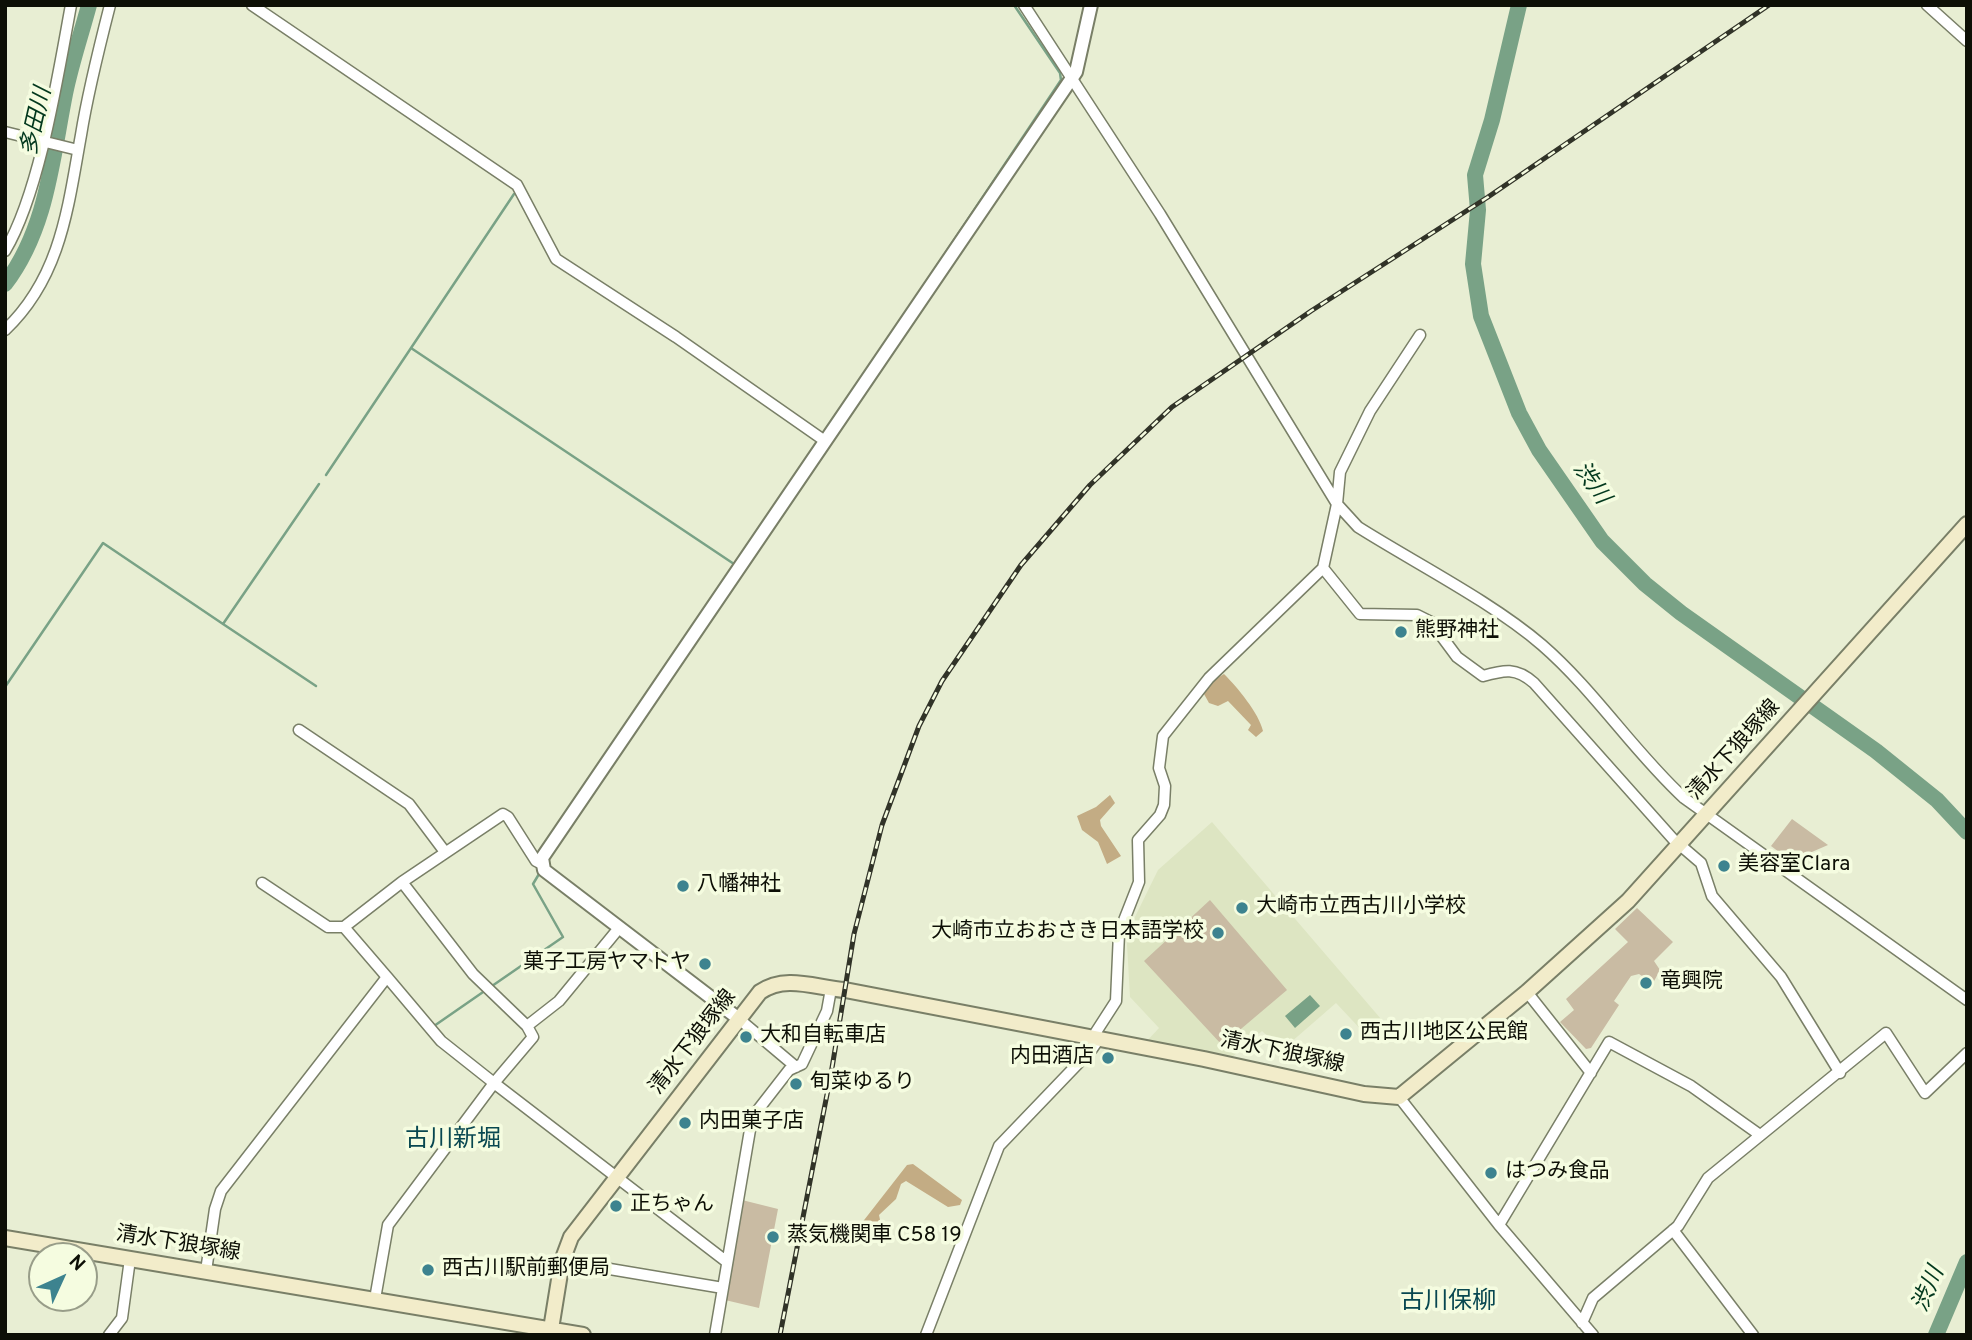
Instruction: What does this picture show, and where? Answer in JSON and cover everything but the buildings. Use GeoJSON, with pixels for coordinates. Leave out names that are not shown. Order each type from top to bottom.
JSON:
{"type":"FeatureCollection","features":[{"type":"Feature","properties":{"kind":"main road","name":"清水下狼塚線"},"geometry":{"type":"LineString","coordinates":[[550,1332],[562,1261],[571,1237],[760,992],[773,984],[792,982],[831,989],[1099,1039],[1364,1094],[1399,1097],[1527,992],[1628,901],[1967,524]]}},
{"type":"Feature","properties":{"kind":"main road","name":"清水下狼塚線"},"geometry":{"type":"LineString","coordinates":[[5,1238],[375,1299],[550,1332],[583,1335]]}},
{"type":"Feature","properties":{"kind":"street"},"geometry":{"type":"LineString","coordinates":[[5,251],[21,218],[44,140],[71,5]]}},
{"type":"Feature","properties":{"kind":"street"},"geometry":{"type":"LineString","coordinates":[[5,330],[41,286],[63,231],[76,150],[110,5]]}},
{"type":"Feature","properties":{"kind":"street"},"geometry":{"type":"LineString","coordinates":[[252,5],[517,185],[556,259],[676,337],[825,441]]}},
{"type":"Feature","properties":{"kind":"street"},"geometry":{"type":"LineString","coordinates":[[1024,5],[1072,77],[1338,504],[1358,527],[1518,626],[1542,645],[1654,770],[1706,816],[1967,1000]]}},
{"type":"Feature","properties":{"kind":"street"},"geometry":{"type":"LineString","coordinates":[[796,1067],[739,1019],[544,870],[542,858],[1072,77],[1091,5]]}},
{"type":"Feature","properties":{"kind":"street"},"geometry":{"type":"LineString","coordinates":[[1927,5],[1967,41]]}},
{"type":"Feature","properties":{"kind":"street"},"geometry":{"type":"LineString","coordinates":[[5,132],[76,150]]}},
{"type":"Feature","properties":{"kind":"street"},"geometry":{"type":"LineString","coordinates":[[926,1335],[999,1146],[1099,1039],[1096,1032],[1116,1001],[1119,933],[1139,882],[1138,839],[1160,815],[1164,805],[1165,786],[1159,768],[1163,736],[1209,678],[1322,568],[1338,504],[1340,472],[1370,411],[1420,335]]}},
{"type":"Feature","properties":{"kind":"street"},"geometry":{"type":"LineString","coordinates":[[1322,568],[1360,614],[1417,615],[1431,622],[1457,657],[1483,676],[1504,670],[1522,672],[1679,843],[1701,863],[1712,896],[1781,976],[1840,1073]]}},
{"type":"Feature","properties":{"kind":"street"},"geometry":{"type":"LineString","coordinates":[[299,730],[410,804],[445,852]]}},
{"type":"Feature","properties":{"kind":"street"},"geometry":{"type":"LineString","coordinates":[[262,883],[328,927],[344,927],[402,882],[503,814],[508,817],[536,861],[542,864]]}},
{"type":"Feature","properties":{"kind":"street"},"geometry":{"type":"LineString","coordinates":[[375,1299],[388,1225],[494,1083],[533,1037],[527,1026],[488,990],[402,882]]}},
{"type":"Feature","properties":{"kind":"street"},"geometry":{"type":"LineString","coordinates":[[344,927],[441,1041],[727,1262]]}},
{"type":"Feature","properties":{"kind":"street"},"geometry":{"type":"LineString","coordinates":[[527,1026],[559,1001],[619,928]]}},
{"type":"Feature","properties":{"kind":"street"},"geometry":{"type":"LineString","coordinates":[[206,1271],[215,1209],[221,1191],[387,977]]}},
{"type":"Feature","properties":{"kind":"street"},"geometry":{"type":"LineString","coordinates":[[715,1335],[754,1115],[789,1070],[802,1065],[822,1022],[831,989]]}},
{"type":"Feature","properties":{"kind":"street"},"geometry":{"type":"LineString","coordinates":[[1527,992],[1591,1073]]}},
{"type":"Feature","properties":{"kind":"street"},"geometry":{"type":"LineString","coordinates":[[1582,1323],[1592,1298],[1673,1230],[1708,1178],[1840,1073],[1886,1032],[1925,1093],[1967,1053]]}},
{"type":"Feature","properties":{"kind":"street"},"geometry":{"type":"LineString","coordinates":[[1499,1225],[1609,1042],[1691,1086],[1760,1135]]}},
{"type":"Feature","properties":{"kind":"street"},"geometry":{"type":"LineString","coordinates":[[1399,1097],[1499,1225],[1592,1335]]}},
{"type":"Feature","properties":{"kind":"street"},"geometry":{"type":"LineString","coordinates":[[1673,1230],[1753,1335]]}},
{"type":"Feature","properties":{"kind":"street"},"geometry":{"type":"LineString","coordinates":[[109,1335],[122,1318],[130,1259]]}},
{"type":"Feature","properties":{"kind":"street"},"geometry":{"type":"LineString","coordinates":[[562,1261],[723,1288]]}},
{"type":"Feature","properties":{"kind":"shaded area"},"geometry":{"type":"Polygon","coordinates":[[[1224,674],[1257,716],[1263,731],[1256,737],[1248,730],[1251,725],[1228,701],[1218,706],[1209,703],[1204,694],[1211,682],[1224,674]]]}},
{"type":"Feature","properties":{"kind":"shaded area"},"geometry":{"type":"Polygon","coordinates":[[[1110,795],[1115,803],[1100,820],[1101,826],[1121,856],[1107,864],[1098,842],[1082,830],[1077,816],[1096,807],[1110,795]]]}},
{"type":"Feature","properties":{"kind":"shaded area"},"geometry":{"type":"Polygon","coordinates":[[[1792,819],[1828,845],[1791,861],[1771,846],[1792,819]]]}},
{"type":"Feature","properties":{"kind":"shaded area","name":"大崎市立おおさき日本語学校"},"geometry":{"type":"Polygon","coordinates":[[[1212,822],[1381,1019],[1366,1035],[1336,1003],[1282,1050],[1262,1031],[1230,1059],[1146,1042],[1159,1028],[1130,997],[1127,944],[1133,921],[1158,870],[1212,822]]]}},
{"type":"Feature","properties":{"kind":"shaded area"},"geometry":{"type":"Polygon","coordinates":[[[1210,900],[1287,990],[1222,1045],[1144,961],[1210,900]]]}},
{"type":"Feature","properties":{"kind":"shaded area"},"geometry":{"type":"Polygon","coordinates":[[[1637,908],[1673,942],[1654,961],[1660,970],[1653,983],[1639,974],[1631,976],[1614,1001],[1619,1005],[1591,1048],[1586,1049],[1560,1022],[1574,1010],[1566,999],[1628,942],[1615,929],[1637,908]]]}},
{"type":"Feature","properties":{"kind":"shaded area"},"geometry":{"type":"Polygon","coordinates":[[[1310,995],[1320,1006],[1295,1028],[1285,1016],[1310,995]]]}},
{"type":"Feature","properties":{"kind":"shaded area"},"geometry":{"type":"Polygon","coordinates":[[[913,1164],[962,1200],[960,1205],[948,1207],[906,1181],[901,1184],[896,1199],[879,1215],[883,1234],[878,1240],[861,1224],[907,1165],[913,1164]]]}},
{"type":"Feature","properties":{"kind":"shaded area"},"geometry":{"type":"Polygon","coordinates":[[[742,1200],[778,1209],[759,1308],[725,1300],[742,1200]]]}},
{"type":"Feature","properties":{"kind":"waterway","name":"多田川"},"geometry":{"type":"LineString","coordinates":[[5,284],[19,263],[39,217],[67,83],[89,5]]}},
{"type":"Feature","properties":{"kind":"waterway"},"geometry":{"type":"LineString","coordinates":[[906,312],[1061,80],[1060,73],[1014,5]]}},
{"type":"Feature","properties":{"kind":"waterway","name":"渋川"},"geometry":{"type":"LineString","coordinates":[[1519,5],[1492,120],[1475,175],[1478,210],[1473,264],[1481,316],[1519,413],[1539,450],[1602,541],[1645,584],[1681,613],[1876,751],[1937,800],[1967,832]]}},
{"type":"Feature","properties":{"kind":"waterway"},"geometry":{"type":"LineString","coordinates":[[411,348],[514,194]]}},
{"type":"Feature","properties":{"kind":"waterway"},"geometry":{"type":"LineString","coordinates":[[326,475],[411,348],[734,564]]}},
{"type":"Feature","properties":{"kind":"waterway"},"geometry":{"type":"LineString","coordinates":[[5,687],[103,543],[223,624],[319,484]]}},
{"type":"Feature","properties":{"kind":"waterway"},"geometry":{"type":"LineString","coordinates":[[223,624],[316,686]]}},
{"type":"Feature","properties":{"kind":"waterway"},"geometry":{"type":"LineString","coordinates":[[492,986],[563,937],[533,884],[539,874]]}},
{"type":"Feature","properties":{"kind":"waterway"},"geometry":{"type":"LineString","coordinates":[[434,1026],[486,990]]}},
{"type":"Feature","properties":{"kind":"waterway","name":"渋川"},"geometry":{"type":"LineString","coordinates":[[1936,1335],[1967,1262]]}},
{"type":"Feature","properties":{"kind":"railway"},"geometry":{"type":"LineString","coordinates":[[780,1335],[831,1074],[854,934],[882,825],[919,726],[942,681],[1021,565],[1090,485],[1172,407],[1311,311],[1488,197],[1769,5]]}},
{"type":"Feature","properties":{"kind":"place","name":"熊野神社"},"geometry":{"type":"Point","coordinates":[1401,632]}},
{"type":"Feature","properties":{"kind":"place","name":"美容室Clara"},"geometry":{"type":"Point","coordinates":[1724,866]}},
{"type":"Feature","properties":{"kind":"place","name":"八幡神社"},"geometry":{"type":"Point","coordinates":[683,886]}},
{"type":"Feature","properties":{"kind":"place","name":"大崎市立西古川小学校"},"geometry":{"type":"Point","coordinates":[1242,908]}},
{"type":"Feature","properties":{"kind":"place","name":"大崎市立おおさき日本語学校"},"geometry":{"type":"Point","coordinates":[1218,933]}},
{"type":"Feature","properties":{"kind":"place","name":"菓子工房ヤマトヤ"},"geometry":{"type":"Point","coordinates":[705,964]}},
{"type":"Feature","properties":{"kind":"place","name":"竜興院"},"geometry":{"type":"Point","coordinates":[1646,983]}},
{"type":"Feature","properties":{"kind":"place","name":"西古川地区公民館"},"geometry":{"type":"Point","coordinates":[1346,1034]}},
{"type":"Feature","properties":{"kind":"place","name":"大和自転車店"},"geometry":{"type":"Point","coordinates":[746,1037]}},
{"type":"Feature","properties":{"kind":"place","name":"内田酒店"},"geometry":{"type":"Point","coordinates":[1108,1058]}},
{"type":"Feature","properties":{"kind":"place","name":"旬菜ゆるり"},"geometry":{"type":"Point","coordinates":[796,1084]}},
{"type":"Feature","properties":{"kind":"place","name":"内田菓子店"},"geometry":{"type":"Point","coordinates":[685,1123]}},
{"type":"Feature","properties":{"kind":"place","name":"はつみ食品"},"geometry":{"type":"Point","coordinates":[1491,1173]}},
{"type":"Feature","properties":{"kind":"place","name":"正ちゃん"},"geometry":{"type":"Point","coordinates":[616,1206]}},
{"type":"Feature","properties":{"kind":"place","name":"蒸気機関車 C58 19"},"geometry":{"type":"Point","coordinates":[773,1237]}},
{"type":"Feature","properties":{"kind":"place","name":"西古川駅前郵便局"},"geometry":{"type":"Point","coordinates":[428,1270]}},
{"type":"Feature","properties":{"kind":"district","name":"古川新堀"},"geometry":{"type":"Point","coordinates":[453,1141]}},
{"type":"Feature","properties":{"kind":"district","name":"古川保柳"},"geometry":{"type":"Point","coordinates":[1448,1303]}}]}
